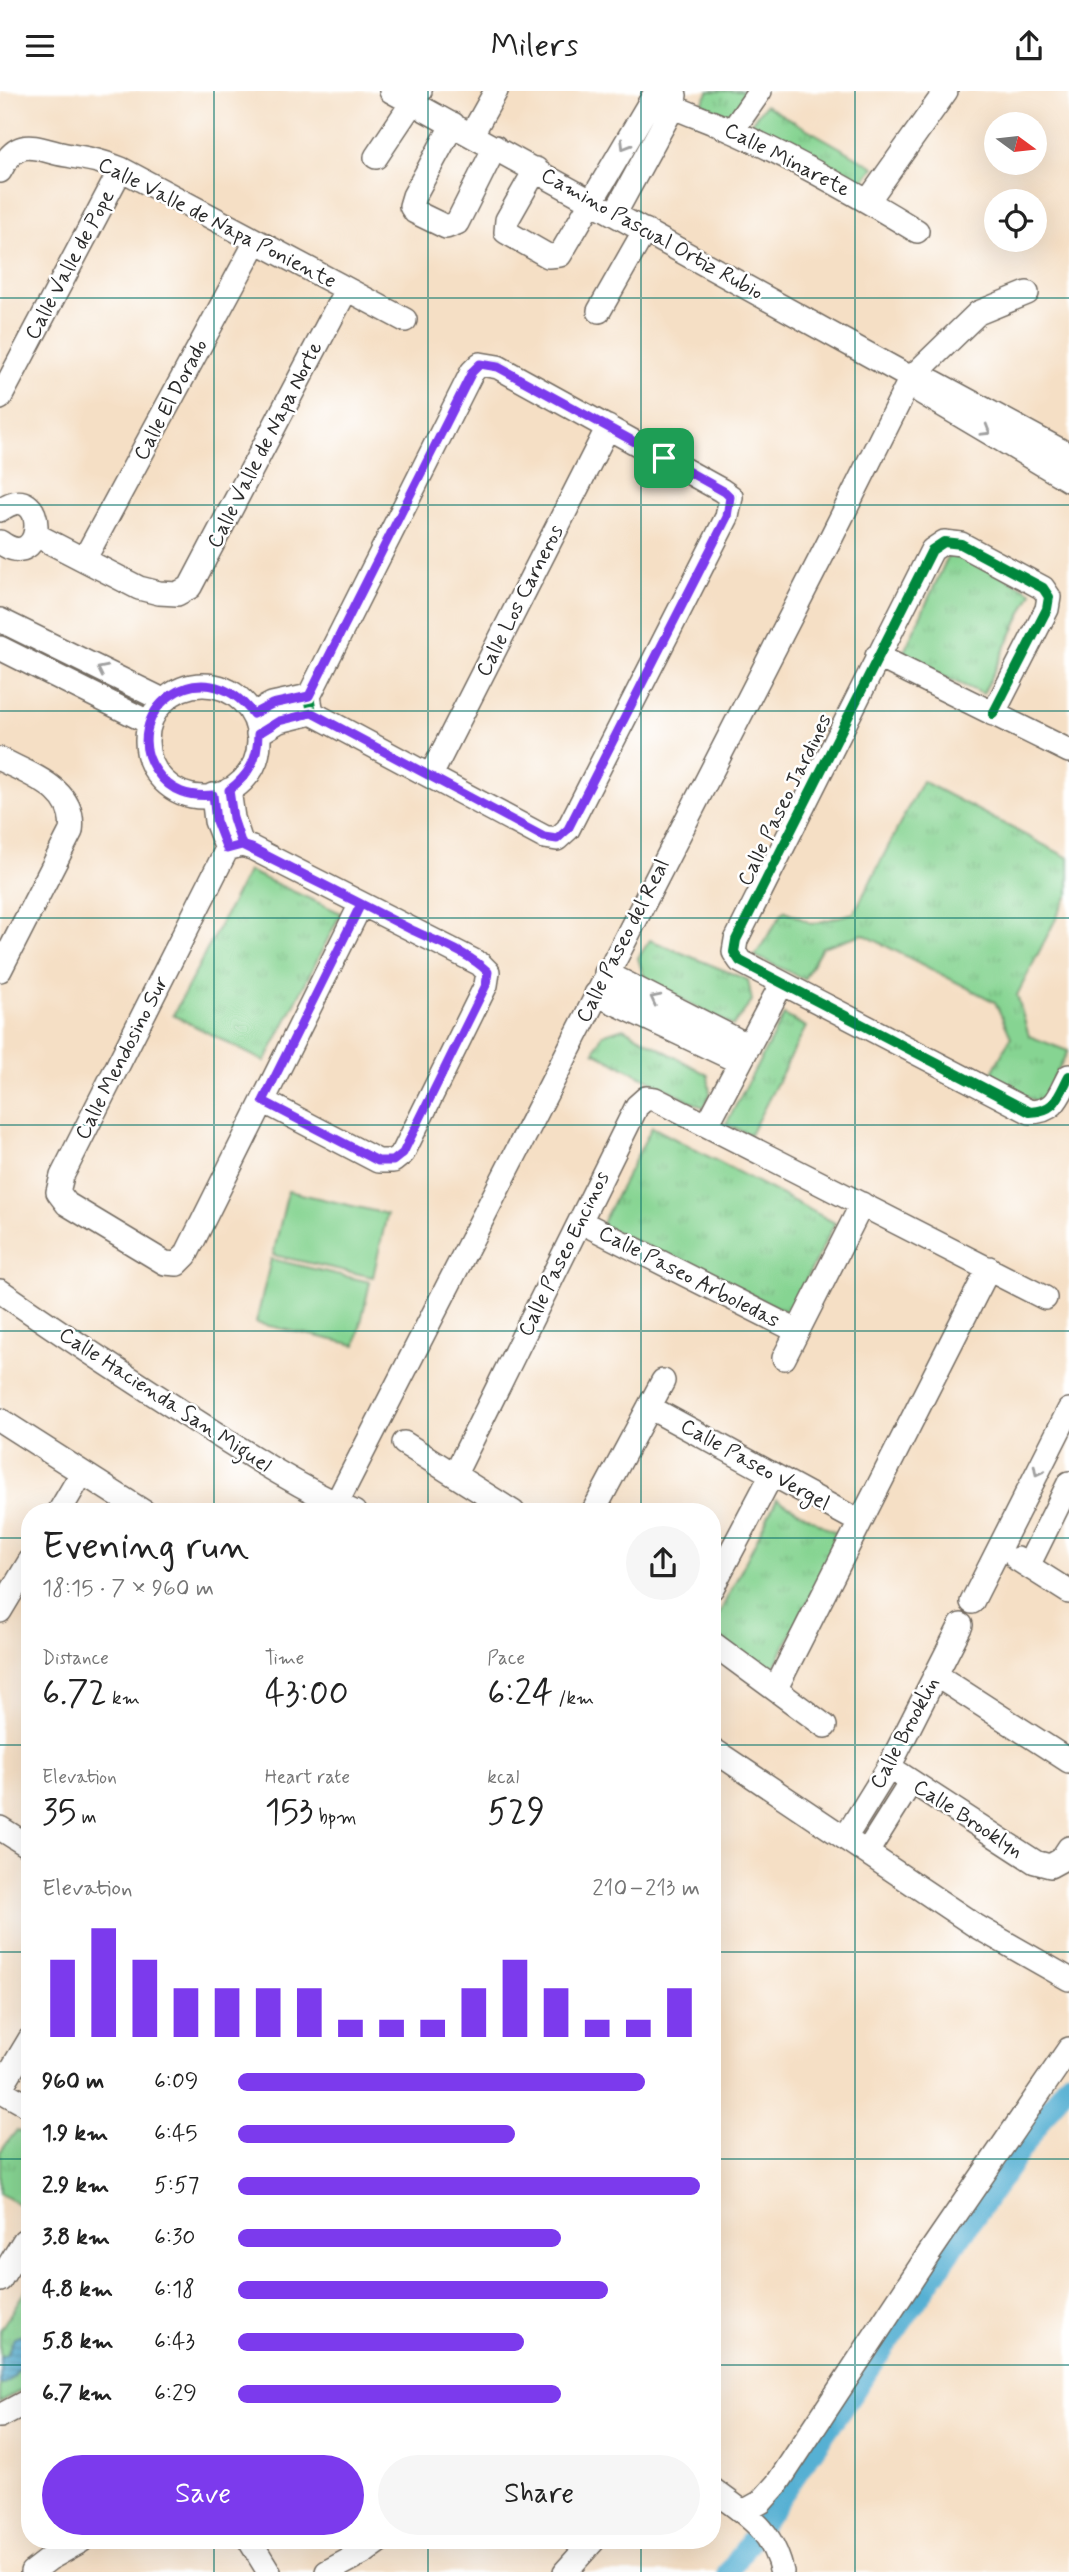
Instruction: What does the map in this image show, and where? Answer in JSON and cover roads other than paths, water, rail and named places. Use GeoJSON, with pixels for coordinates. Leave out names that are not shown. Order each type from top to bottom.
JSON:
{"type":"FeatureCollection","features":[{"type":"Feature","properties":{"kind":"street","name":"Camino Pascual Ortiz Rubio"},"geometry":{"type":"LineString","coordinates":[[391,91],[416,97],[462,129],[911,378],[921,392],[1069,480]]}},
{"type":"Feature","properties":{"kind":"street"},"geometry":{"type":"LineString","coordinates":[[495,91],[462,129],[414,197],[411,206],[415,212],[446,227],[457,223],[495,147]]}},
{"type":"Feature","properties":{"kind":"street"},"geometry":{"type":"LineString","coordinates":[[733,131],[760,91]]}},
{"type":"Feature","properties":{"kind":"street"},"geometry":{"type":"LineString","coordinates":[[868,201],[946,91]]}},
{"type":"Feature","properties":{"kind":"street"},"geometry":{"type":"LineString","coordinates":[[536,169],[505,227],[509,235],[548,256],[560,255],[592,201],[665,96]]}},
{"type":"Feature","properties":{"kind":"street"},"geometry":{"type":"LineString","coordinates":[[615,213],[665,96]]}},
{"type":"Feature","properties":{"kind":"street","name":"Calle Minarete"},"geometry":{"type":"LineString","coordinates":[[665,96],[868,201],[917,231]]}},
{"type":"Feature","properties":{"kind":"street"},"geometry":{"type":"LineString","coordinates":[[376,157],[416,97]]}},
{"type":"Feature","properties":{"kind":"street","name":"Calle Valle de Napa Poniente"},"geometry":{"type":"LineString","coordinates":[[0,171],[13,152],[22,147],[37,146],[64,155],[95,159],[121,169],[405,320]]}},
{"type":"Feature","properties":{"kind":"street","name":"Calle Valle de Pope"},"geometry":{"type":"LineString","coordinates":[[0,398],[121,169]]}},
{"type":"Feature","properties":{"kind":"street"},"geometry":{"type":"LineString","coordinates":[[599,311],[645,230]]}},
{"type":"Feature","properties":{"kind":"street","name":"Calle El Dorado"},"geometry":{"type":"LineString","coordinates":[[85,558],[256,242]]}},
{"type":"Feature","properties":{"kind":"street","name":"Calle Valle de Napa Norte"},"geometry":{"type":"LineString","coordinates":[[85,558],[139,587],[159,593],[177,594],[190,587],[346,290]]}},
{"type":"Feature","properties":{"kind":"street","name":"Calle Paseo del Real"},"geometry":{"type":"LineString","coordinates":[[343,1503],[606,973],[911,378],[978,313],[1027,293]]}},
{"type":"Feature","properties":{"kind":"street"},"geometry":{"type":"LineString","coordinates":[[256,724],[279,721],[311,704],[472,372],[480,364],[498,367],[730,497],[727,517],[568,829],[557,839],[544,837],[431,775],[311,704]]}},
{"type":"Feature","properties":{"kind":"street","name":"Camino Pascual Ortiz Rubio"},"geometry":{"type":"LineString","coordinates":[[911,378],[925,377],[1069,455]]}},
{"type":"Feature","properties":{"kind":"street","name":"Calle Los Carneros"},"geometry":{"type":"LineString","coordinates":[[431,775],[608,427]]}},
{"type":"Feature","properties":{"kind":"street"},"geometry":{"type":"LineString","coordinates":[[0,510],[15,503],[29,508],[37,520],[33,540],[22,548],[3,551]]}},
{"type":"Feature","properties":{"kind":"street"},"geometry":{"type":"LineString","coordinates":[[36,535],[85,558]]}},
{"type":"Feature","properties":{"kind":"street","name":"Calle Paseo Jardines"},"geometry":{"type":"LineString","coordinates":[[993,714],[1046,609],[1049,597],[1043,588],[961,544],[944,542],[932,549],[877,656],[736,940],[734,951],[740,961],[1030,1112],[1044,1111],[1055,1102],[1069,1076]]}},
{"type":"Feature","properties":{"kind":"street"},"geometry":{"type":"LineString","coordinates":[[0,620],[163,700]]}},
{"type":"Feature","properties":{"kind":"street"},"geometry":{"type":"LineString","coordinates":[[0,649],[150,723]]}},
{"type":"Feature","properties":{"kind":"street"},"geometry":{"type":"LineString","coordinates":[[877,656],[1069,751]]}},
{"type":"Feature","properties":{"kind":"street"},"geometry":{"type":"LineString","coordinates":[[194,685],[212,685],[229,691],[244,702],[256,724],[258,751],[252,767],[242,780],[221,793],[195,796],[178,791],[164,781],[153,767],[148,751],[147,733],[163,700],[194,685]]}},
{"type":"Feature","properties":{"kind":"street"},"geometry":{"type":"LineString","coordinates":[[0,759],[55,787],[72,820],[71,831],[0,970]]}},
{"type":"Feature","properties":{"kind":"street"},"geometry":{"type":"LineString","coordinates":[[221,793],[216,821],[235,847],[361,904],[480,964],[488,972],[486,985],[403,1153],[393,1161],[378,1161],[263,1101],[361,904]]}},
{"type":"Feature","properties":{"kind":"street","name":"Calle Mendosino Sur"},"geometry":{"type":"LineString","coordinates":[[235,847],[62,1176],[58,1192],[67,1204],[165,1263],[177,1264],[186,1255],[263,1101]]}},
{"type":"Feature","properties":{"kind":"street"},"geometry":{"type":"LineString","coordinates":[[606,973],[744,1054]]}},
{"type":"Feature","properties":{"kind":"street"},"geometry":{"type":"LineString","coordinates":[[707,1125],[782,983]]}},
{"type":"Feature","properties":{"kind":"street"},"geometry":{"type":"LineString","coordinates":[[596,994],[744,1054]]}},
{"type":"Feature","properties":{"kind":"street","name":"Calle Paseo Encinos"},"geometry":{"type":"LineString","coordinates":[[455,1474],[638,1106],[646,1098],[655,1099],[707,1125],[1045,1298]]}},
{"type":"Feature","properties":{"kind":"street","name":"Calle Paseo Arboledas"},"geometry":{"type":"LineString","coordinates":[[784,1358],[862,1204]]}},
{"type":"Feature","properties":{"kind":"street","name":"Calle Paseo Arboledas"},"geometry":{"type":"LineString","coordinates":[[581,1222],[797,1331]]}},
{"type":"Feature","properties":{"kind":"street"},"geometry":{"type":"LineString","coordinates":[[776,1688],[989,1268]]}},
{"type":"Feature","properties":{"kind":"street","name":"Calle Hacienda San Miguel"},"geometry":{"type":"LineString","coordinates":[[0,1291],[111,1368],[330,1503]]}},
{"type":"Feature","properties":{"kind":"street"},"geometry":{"type":"LineString","coordinates":[[598,1503],[663,1381]]}},
{"type":"Feature","properties":{"kind":"street","name":"Calle Paseo Vergel"},"geometry":{"type":"LineString","coordinates":[[649,1407],[860,1522]]}},
{"type":"Feature","properties":{"kind":"street"},"geometry":{"type":"LineString","coordinates":[[972,1602],[1067,1418]]}},
{"type":"Feature","properties":{"kind":"street"},"geometry":{"type":"LineString","coordinates":[[0,1420],[130,1503]]}},
{"type":"Feature","properties":{"kind":"street"},"geometry":{"type":"LineString","coordinates":[[404,1443],[499,1503]]}},
{"type":"Feature","properties":{"kind":"street"},"geometry":{"type":"LineString","coordinates":[[64,1503],[82,1473]]}},
{"type":"Feature","properties":{"kind":"street"},"geometry":{"type":"LineString","coordinates":[[721,1571],[772,1474]]}},
{"type":"Feature","properties":{"kind":"street"},"geometry":{"type":"LineString","coordinates":[[1028,1566],[1069,1483]]}},
{"type":"Feature","properties":{"kind":"street"},"geometry":{"type":"LineString","coordinates":[[999,1549],[1069,1591]]}},
{"type":"Feature","properties":{"kind":"street"},"geometry":{"type":"LineString","coordinates":[[0,1611],[21,1576]]}},
{"type":"Feature","properties":{"kind":"street","name":"Calle Brooklin"},"geometry":{"type":"LineString","coordinates":[[845,1838],[889,1767],[961,1625]]}},
{"type":"Feature","properties":{"kind":"street"},"geometry":{"type":"LineString","coordinates":[[721,1649],[825,1726]]}},
{"type":"Feature","properties":{"kind":"street"},"geometry":{"type":"LineString","coordinates":[[936,1675],[1069,1761]]}},
{"type":"Feature","properties":{"kind":"street"},"geometry":{"type":"LineString","coordinates":[[721,1755],[976,1926],[1069,1979]]}},
{"type":"Feature","properties":{"kind":"street","name":"Calle Brooklyn"},"geometry":{"type":"LineString","coordinates":[[889,1767],[1035,1862],[1049,1866],[1061,1860],[1069,1848]]}},
{"type":"Feature","properties":{"kind":"street","name":"Calle Brooklin"},"geometry":{"type":"LineString","coordinates":[[867,1852],[911,1782]]}},
{"type":"Feature","properties":{"kind":"street"},"geometry":{"type":"LineString","coordinates":[[0,1828],[21,1841]]}},
{"type":"Feature","properties":{"kind":"street"},"geometry":{"type":"LineString","coordinates":[[755,2523],[761,2502],[777,2484],[930,2252],[1069,2049]]}},
{"type":"Feature","properties":{"kind":"street"},"geometry":{"type":"LineString","coordinates":[[21,2054],[0,2090],[21,2102]]}},
{"type":"Feature","properties":{"kind":"street"},"geometry":{"type":"LineString","coordinates":[[0,2280],[21,2246]]}},
{"type":"Feature","properties":{"kind":"street"},"geometry":{"type":"LineString","coordinates":[[0,2416],[21,2405]]}},
{"type":"Feature","properties":{"kind":"street"},"geometry":{"type":"LineString","coordinates":[[721,2496],[755,2523],[777,2551],[782,2572]]}},
{"type":"Feature","properties":{"kind":"street"},"geometry":{"type":"LineString","coordinates":[[33,2572],[67,2549]]}},
{"type":"Feature","properties":{"kind":"street"},"geometry":{"type":"LineString","coordinates":[[255,2549],[269,2572]]}},
{"type":"Feature","properties":{"kind":"street"},"geometry":{"type":"LineString","coordinates":[[327,2572],[366,2549]]}},
{"type":"Feature","properties":{"kind":"street"},"geometry":{"type":"LineString","coordinates":[[565,2572],[586,2549]]}},
{"type":"Feature","properties":{"kind":"water"},"geometry":{"type":"Polygon","coordinates":[[[21,2335],[21,2365],[9,2381],[4,2385],[0,2384],[0,2357],[7,2354],[14,2338],[21,2335]]]}},
{"type":"Feature","properties":{"kind":"waterway"},"geometry":{"type":"LineString","coordinates":[[729,2572],[1069,2081]]}}]}
